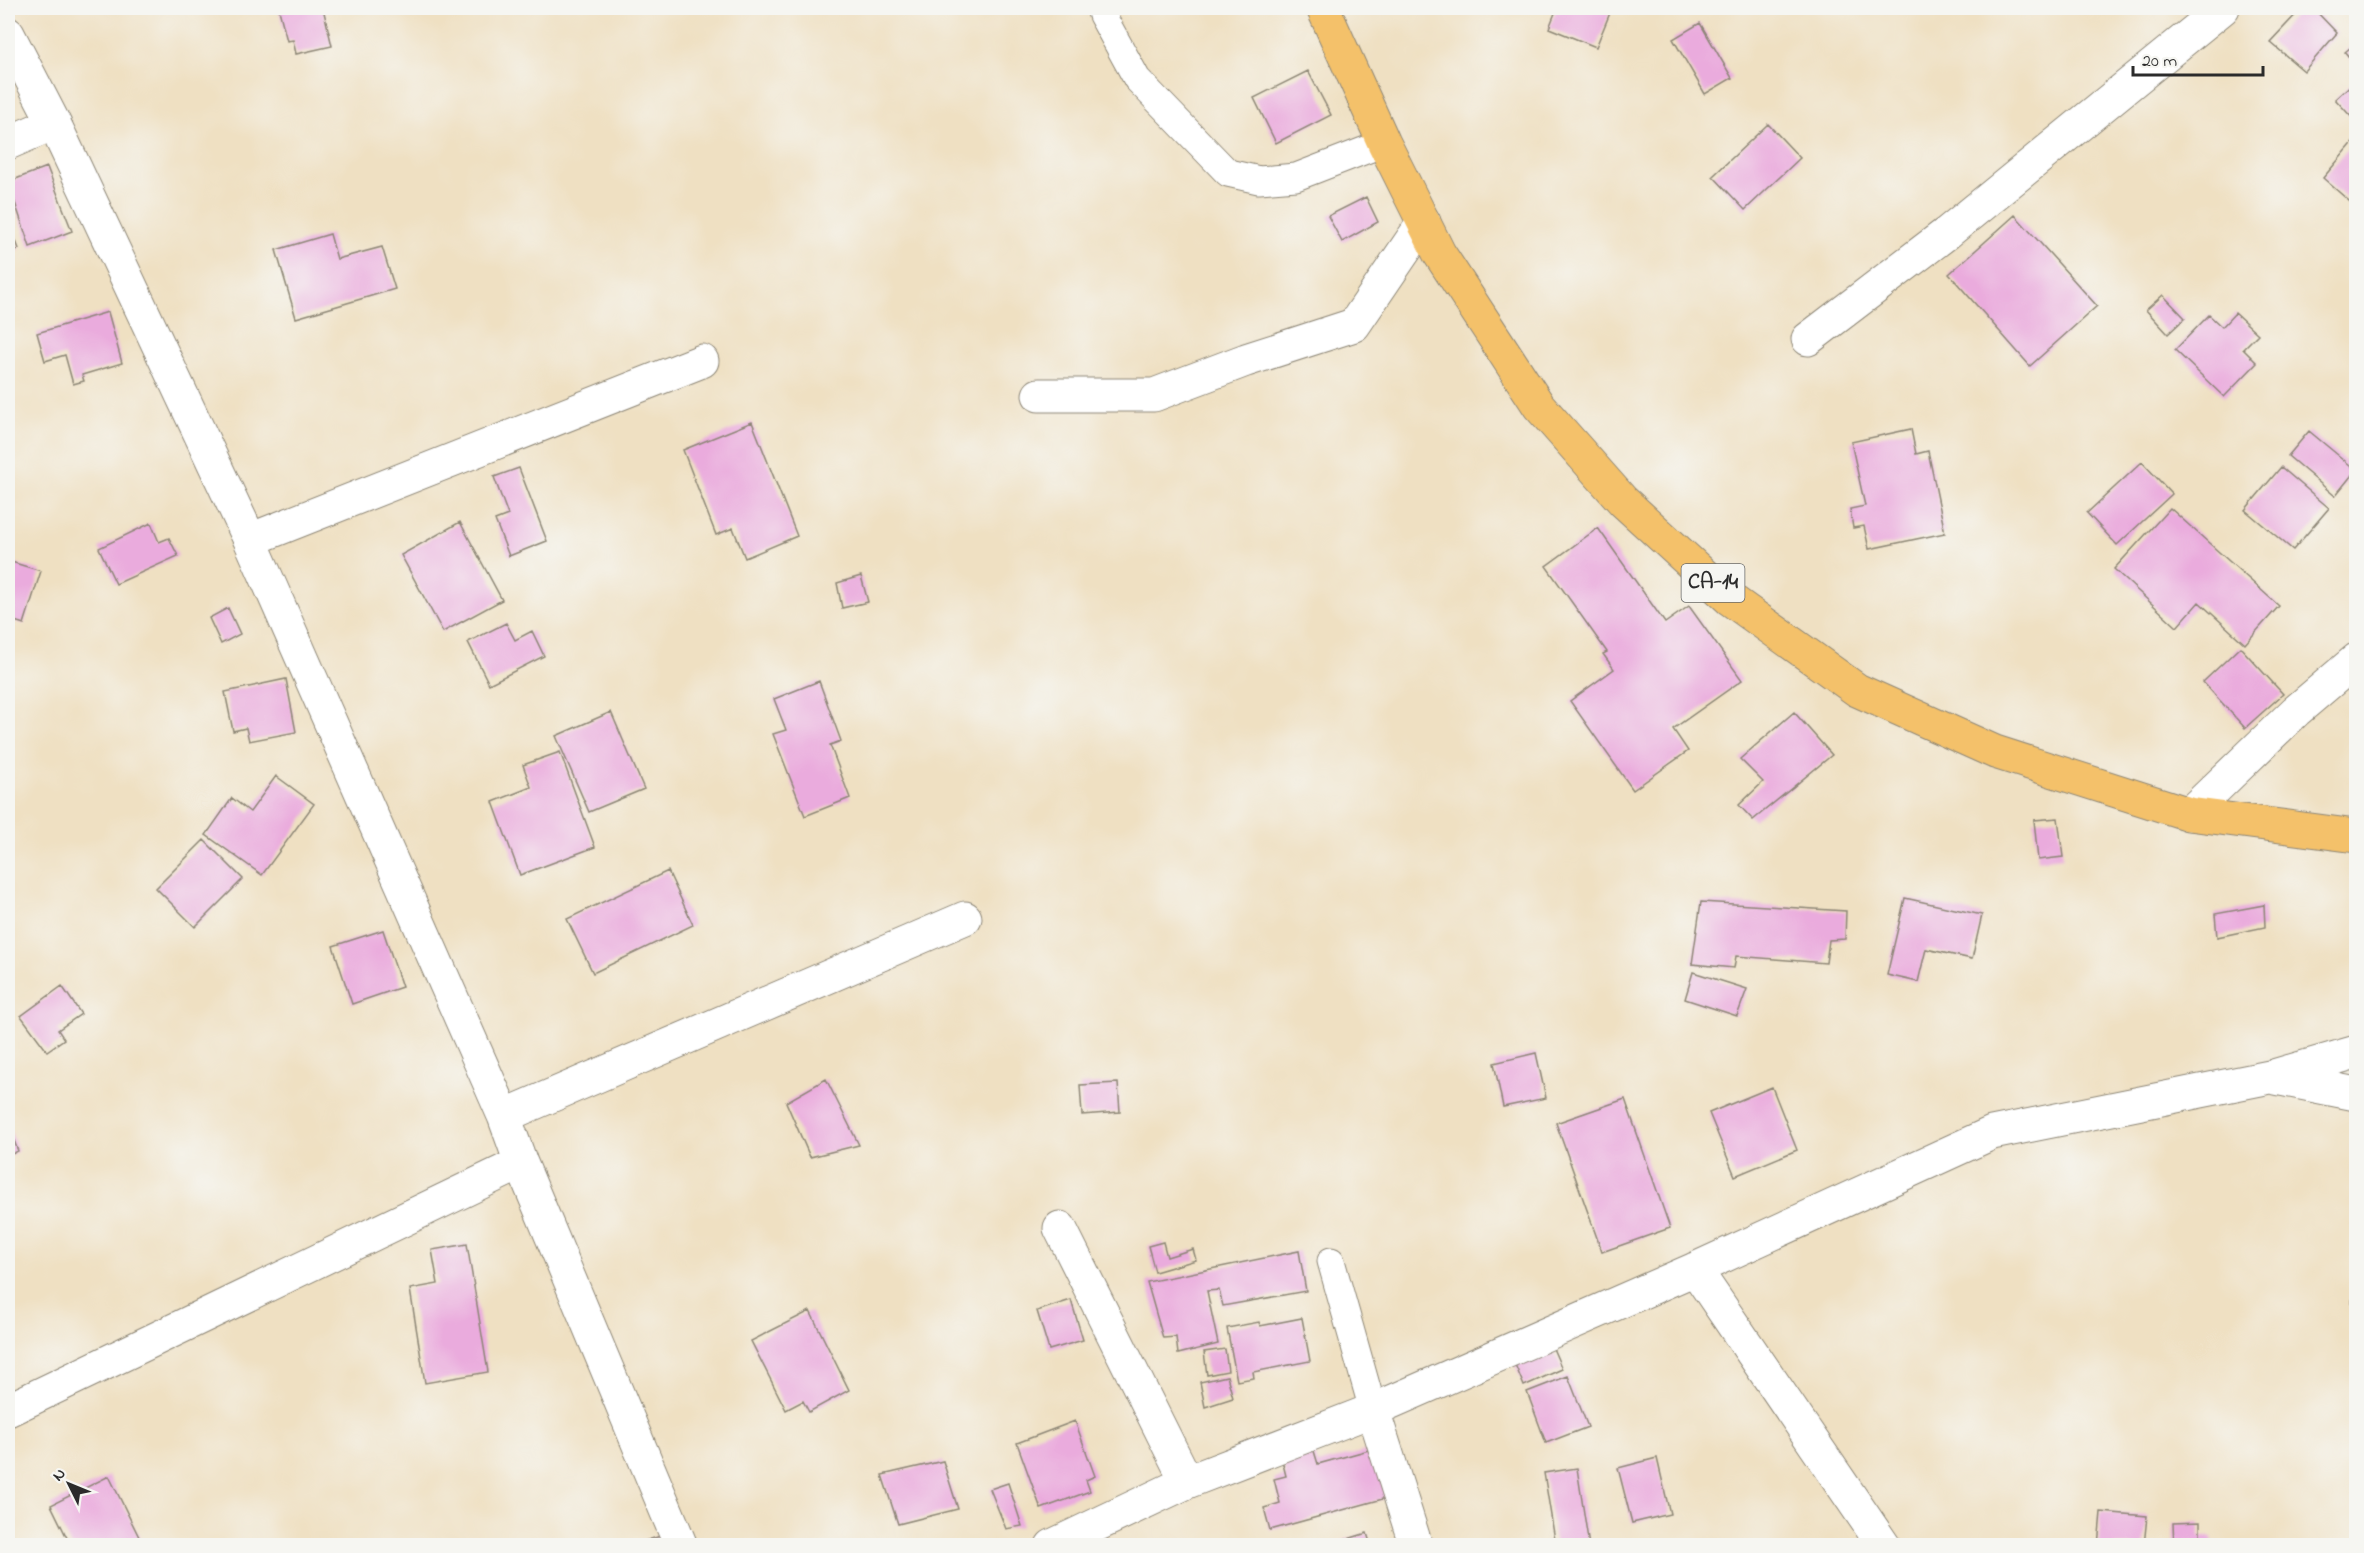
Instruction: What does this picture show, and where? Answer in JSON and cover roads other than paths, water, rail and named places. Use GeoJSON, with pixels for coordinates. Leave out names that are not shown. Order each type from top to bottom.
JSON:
{"type":"FeatureCollection","features":[{"type":"Feature","properties":{"kind":"highway","name":"CA-14"},"geometry":{"type":"LineString","coordinates":[[1323,8],[1384,143],[1439,253],[1539,406],[1623,501],[1730,599],[1857,690],[1995,752],[2189,814],[2356,836]]}},
{"type":"Feature","properties":{"kind":"street"},"geometry":{"type":"LineString","coordinates":[[1808,339],[1947,233],[2223,8]]}},
{"type":"Feature","properties":{"kind":"street"},"geometry":{"type":"LineString","coordinates":[[8,34],[54,123],[250,540],[504,1116],[521,1163],[681,1545]]}},
{"type":"Feature","properties":{"kind":"street"},"geometry":{"type":"LineString","coordinates":[[8,143],[54,123]]}},
{"type":"Feature","properties":{"kind":"street"},"geometry":{"type":"LineString","coordinates":[[1039,396],[1154,395],[1245,360],[1354,325],[1424,222]]}},
{"type":"Feature","properties":{"kind":"street"},"geometry":{"type":"LineString","coordinates":[[250,540],[702,361]]}},
{"type":"Feature","properties":{"kind":"street"},"geometry":{"type":"LineString","coordinates":[[2189,814],[2296,711],[2356,660]]}},
{"type":"Feature","properties":{"kind":"street"},"geometry":{"type":"LineString","coordinates":[[504,1116],[965,918]]}},
{"type":"Feature","properties":{"kind":"street"},"geometry":{"type":"LineString","coordinates":[[1052,1545],[1187,1482],[1373,1410],[1695,1269],[1992,1133],[2270,1077],[2356,1052]]}},
{"type":"Feature","properties":{"kind":"street"},"geometry":{"type":"LineString","coordinates":[[2270,1077],[2356,1094]]}},
{"type":"Feature","properties":{"kind":"street"},"geometry":{"type":"LineString","coordinates":[[8,1410],[521,1163]]}},
{"type":"Feature","properties":{"kind":"street"},"geometry":{"type":"LineString","coordinates":[[1060,1228],[1187,1482]]}},
{"type":"Feature","properties":{"kind":"street"},"geometry":{"type":"LineString","coordinates":[[1695,1269],[1884,1545]]}},
{"type":"Feature","properties":{"kind":"street"},"geometry":{"type":"LineString","coordinates":[[1373,1410],[1416,1545]]}},
{"type":"Feature","properties":{"kind":"lane"},"geometry":{"type":"LineString","coordinates":[[1100,8],[1137,79],[1228,173],[1259,180],[1296,177],[1384,143]]}},
{"type":"Feature","properties":{"kind":"lane"},"geometry":{"type":"LineString","coordinates":[[1331,1261],[1373,1410]]}}]}
